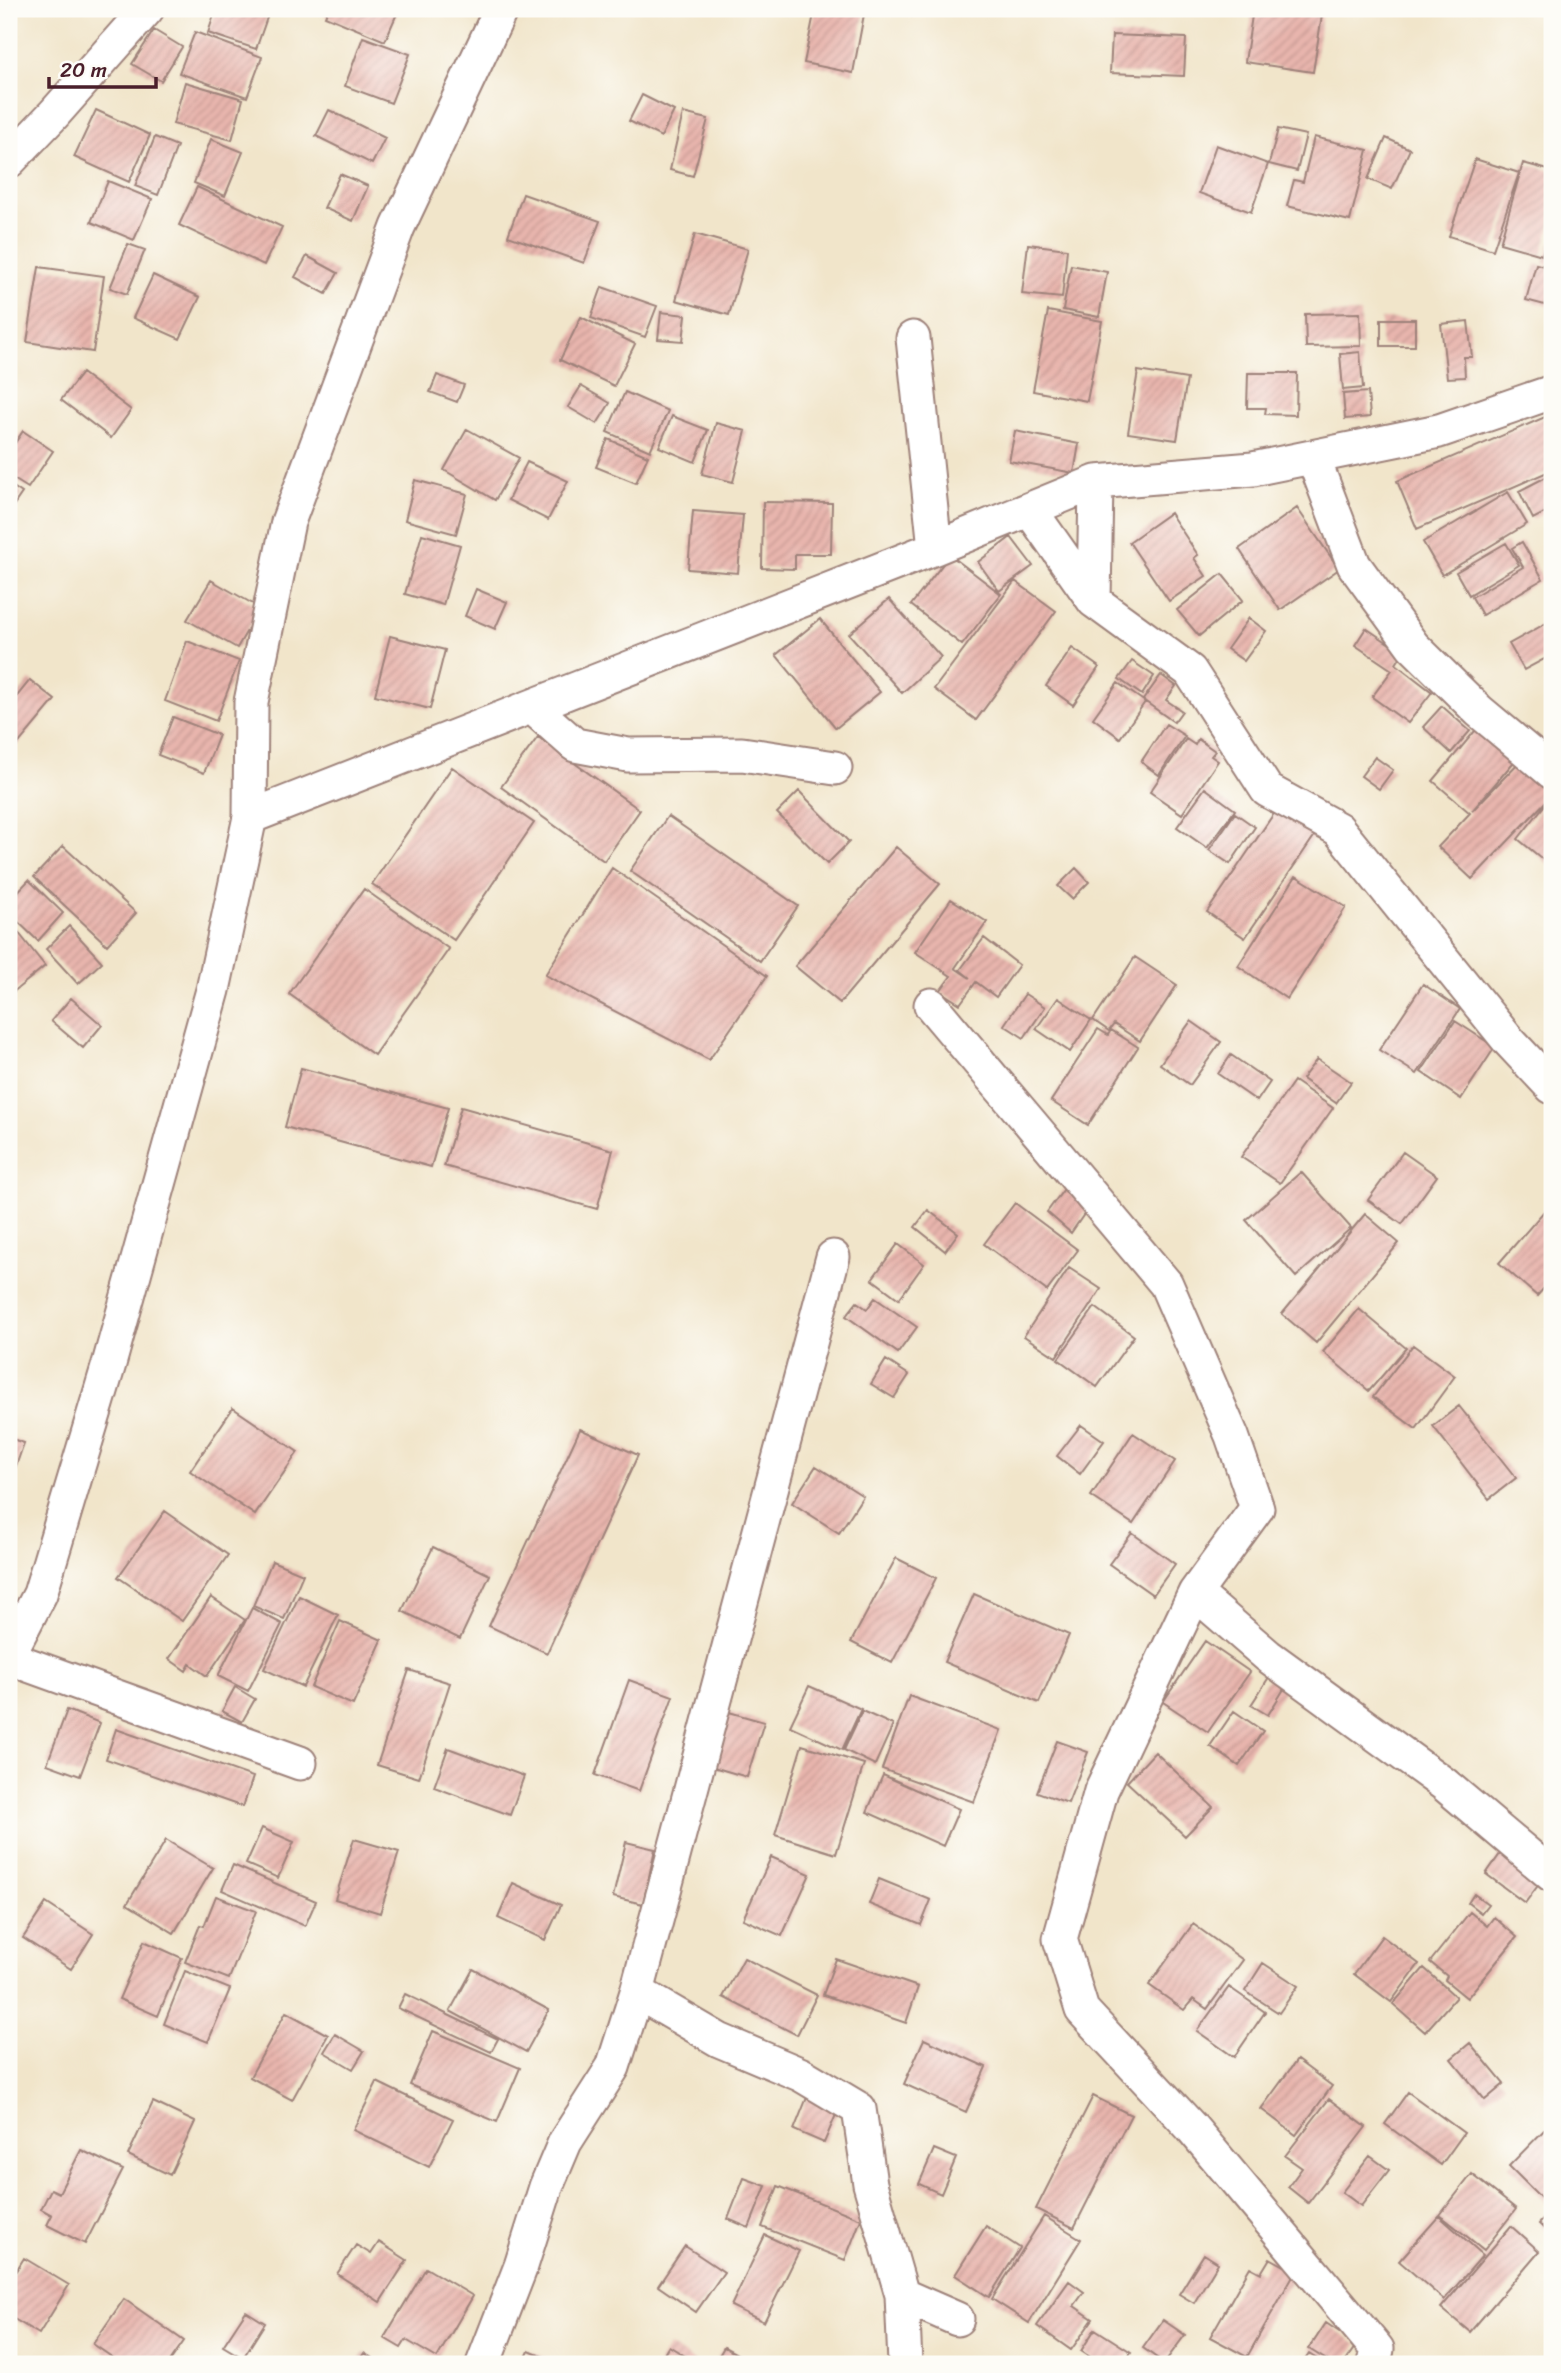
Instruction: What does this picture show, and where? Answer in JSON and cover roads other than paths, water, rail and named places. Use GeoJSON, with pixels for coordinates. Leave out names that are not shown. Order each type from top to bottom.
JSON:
{"type":"FeatureCollection","features":[{"type":"Feature","properties":{"kind":"street"},"geometry":{"type":"LineString","coordinates":[[9,161],[147,9]]}},
{"type":"Feature","properties":{"kind":"street"},"geometry":{"type":"LineString","coordinates":[[300,1763],[9,1656],[40,1594],[109,1364],[213,990],[250,817],[251,702],[288,522],[398,227],[500,9]]}},
{"type":"Feature","properties":{"kind":"street"},"geometry":{"type":"LineString","coordinates":[[912,338],[935,548]]}},
{"type":"Feature","properties":{"kind":"street"},"geometry":{"type":"LineString","coordinates":[[250,817],[1096,482],[1254,469],[1439,431],[1552,393]]}},
{"type":"Feature","properties":{"kind":"street"},"geometry":{"type":"LineString","coordinates":[[1314,457],[1354,565],[1413,646],[1479,711],[1552,772]]}},
{"type":"Feature","properties":{"kind":"street"},"geometry":{"type":"LineString","coordinates":[[1094,601],[1096,482]]}},
{"type":"Feature","properties":{"kind":"street"},"geometry":{"type":"LineString","coordinates":[[1030,510],[1094,601],[1190,671],[1267,790],[1338,830],[1508,1040],[1552,1087]]}},
{"type":"Feature","properties":{"kind":"street"},"geometry":{"type":"LineString","coordinates":[[532,707],[575,745],[628,755],[742,754],[835,768]]}},
{"type":"Feature","properties":{"kind":"street"},"geometry":{"type":"LineString","coordinates":[[931,1004],[1166,1284],[1232,1436],[1257,1508],[1195,1593],[1101,1791],[1060,1938],[1082,2010],[1192,2129],[1377,2349],[1374,2364]]}},
{"type":"Feature","properties":{"kind":"street"},"geometry":{"type":"LineString","coordinates":[[483,2364],[521,2266],[550,2176],[565,2141],[613,2067],[637,1993],[833,1257]]}},
{"type":"Feature","properties":{"kind":"street"},"geometry":{"type":"LineString","coordinates":[[1195,1593],[1268,1656],[1444,1784],[1552,1875]]}},
{"type":"Feature","properties":{"kind":"street"},"geometry":{"type":"LineString","coordinates":[[637,1993],[719,2040],[802,2075],[859,2109],[870,2184],[902,2295],[905,2364]]}},
{"type":"Feature","properties":{"kind":"street"},"geometry":{"type":"LineString","coordinates":[[902,2295],[957,2319]]}}]}
